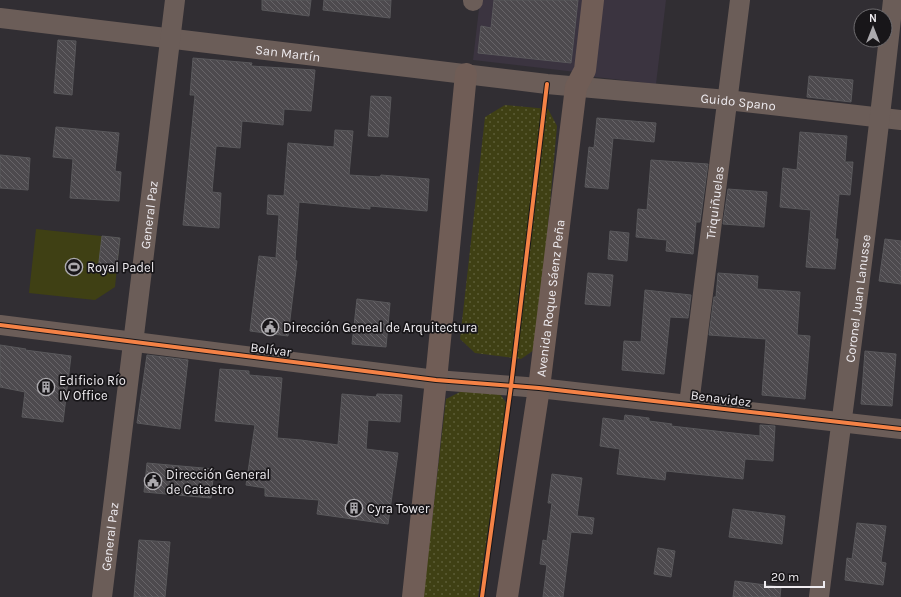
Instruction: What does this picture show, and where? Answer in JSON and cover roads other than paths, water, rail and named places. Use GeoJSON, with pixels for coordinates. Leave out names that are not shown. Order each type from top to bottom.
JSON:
{"type":"FeatureCollection","features":[{"type":"Feature","properties":{"kind":"main road","name":"Avenida Roque Sáenz Peña"},"geometry":{"type":"LineString","coordinates":[[507,597],[539,388],[576,87],[585,70],[593,0]]}},
{"type":"Feature","properties":{"kind":"main road"},"geometry":{"type":"LineString","coordinates":[[413,597],[466,74]]}},
{"type":"Feature","properties":{"kind":"street","name":"General Paz"},"geometry":{"type":"LineString","coordinates":[[102,597],[175,0]]}},
{"type":"Feature","properties":{"kind":"street","name":"Triquiñuelas"},"geometry":{"type":"LineString","coordinates":[[689,404],[740,0]]}},
{"type":"Feature","properties":{"kind":"street","name":"Coronel Juan Lanusse"},"geometry":{"type":"LineString","coordinates":[[819,597],[881,118],[893,0]]}},
{"type":"Feature","properties":{"kind":"street","name":"San Martín"},"geometry":{"type":"LineString","coordinates":[[0,18],[576,87]]}},
{"type":"Feature","properties":{"kind":"street","name":"Guido Spano"},"geometry":{"type":"LineString","coordinates":[[576,87],[727,100],[901,120]]}},
{"type":"Feature","properties":{"kind":"street","name":"Bolívar"},"geometry":{"type":"LineString","coordinates":[[0,325],[436,380],[539,388]]}},
{"type":"Feature","properties":{"kind":"street","name":"Benavidez"},"geometry":{"type":"LineString","coordinates":[[539,388],[901,429]]}},
{"type":"Feature","properties":{"kind":"place","name":"Royal Padel"},"geometry":{"type":"Point","coordinates":[74,267]}},
{"type":"Feature","properties":{"kind":"place","name":"Dirección Geneal de Arquitectura"},"geometry":{"type":"Point","coordinates":[270,327]}},
{"type":"Feature","properties":{"kind":"place","name":"Edificio Río IV Office"},"geometry":{"type":"Point","coordinates":[46,387]}},
{"type":"Feature","properties":{"kind":"place","name":"Dirección General de Catastro"},"geometry":{"type":"Point","coordinates":[153,481]}},
{"type":"Feature","properties":{"kind":"place","name":"Cyra Tower"},"geometry":{"type":"Point","coordinates":[354,508]}}]}
